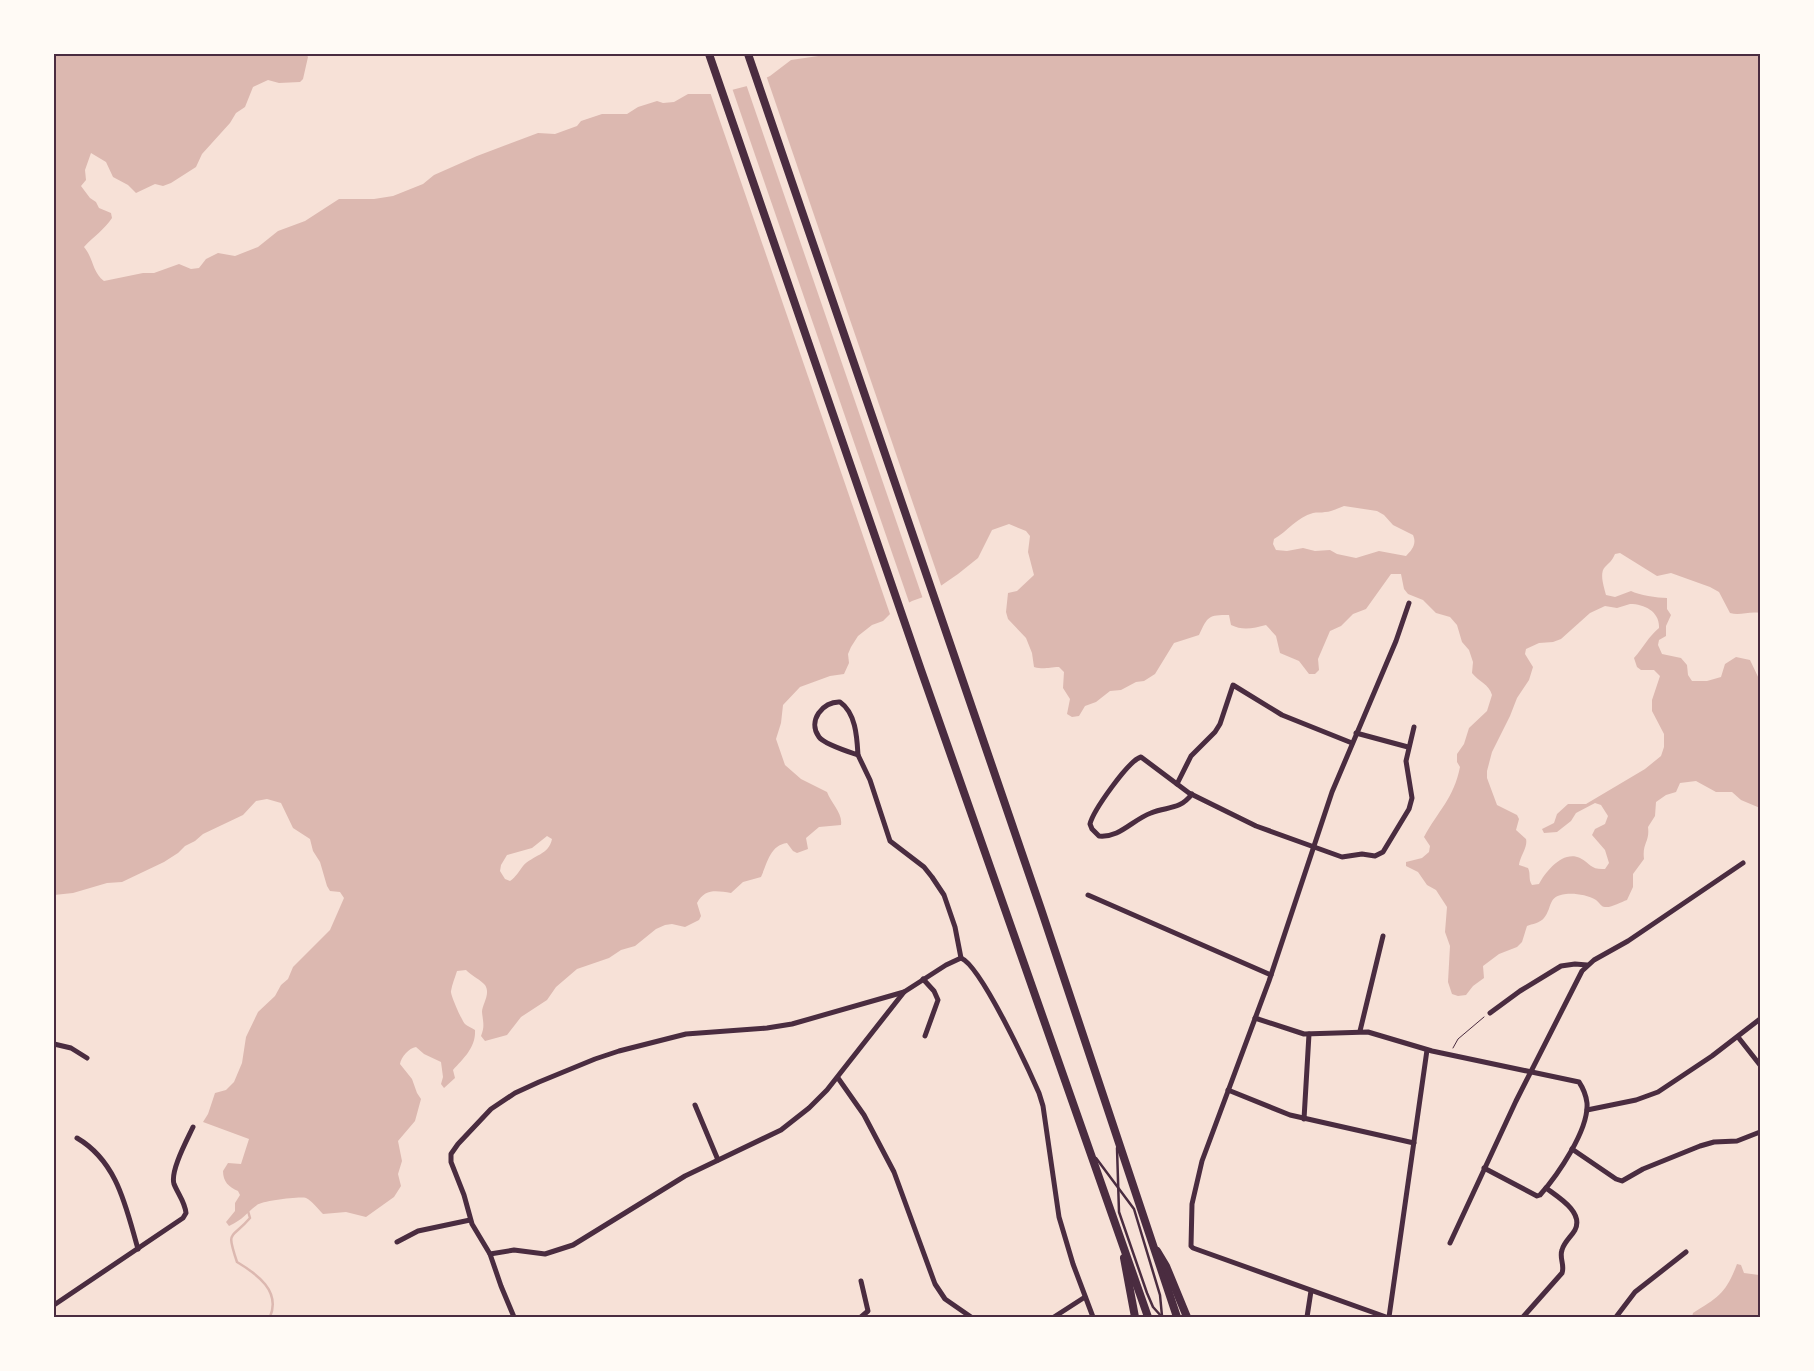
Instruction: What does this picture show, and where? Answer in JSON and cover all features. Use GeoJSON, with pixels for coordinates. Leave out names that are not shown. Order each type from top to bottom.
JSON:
{"type":"FeatureCollection","features":[{"type":"Feature","properties":{"kind":"main road"},"geometry":{"type":"LineString","coordinates":[[748,54],[1041,909],[1117,1142],[1177,1317]]}},
{"type":"Feature","properties":{"kind":"main road"},"geometry":{"type":"LineString","coordinates":[[709,56],[921,670],[1148,1317]]}},
{"type":"Feature","properties":{"kind":"main road"},"geometry":{"type":"LineString","coordinates":[[1148,1233],[1166,1266],[1188,1317]]}},
{"type":"Feature","properties":{"kind":"main road"},"geometry":{"type":"LineString","coordinates":[[1121,1241],[1135,1317]]}},
{"type":"Feature","properties":{"kind":"street"},"geometry":{"type":"LineString","coordinates":[[1409,604],[1396,641],[1332,792],[1271,975],[1202,1161],[1194,1192],[1191,1215],[1191,1246],[1387,1317],[1427,1050]]}},
{"type":"Feature","properties":{"kind":"street"},"geometry":{"type":"LineString","coordinates":[[1177,784],[1191,756],[1215,732],[1220,724],[1233,685],[1282,715],[1352,744]]}},
{"type":"Feature","properties":{"kind":"street"},"geometry":{"type":"LineString","coordinates":[[858,755],[824,741],[818,736],[816,718],[821,709],[826,705],[832,702],[840,702],[846,706],[854,724],[858,755],[870,780],[890,841],[924,867],[944,895],[957,934],[961,958]]}},
{"type":"Feature","properties":{"kind":"street"},"geometry":{"type":"LineString","coordinates":[[1192,794],[1178,806],[1148,813],[1132,825],[1111,835],[1099,836],[1094,833],[1090,824],[1103,799],[1132,762],[1141,757],[1192,794],[1256,826],[1342,857],[1380,854],[1384,852],[1410,808],[1412,798],[1406,768],[1408,747],[1414,727]]}},
{"type":"Feature","properties":{"kind":"street"},"geometry":{"type":"LineString","coordinates":[[1356,733],[1408,747]]}},
{"type":"Feature","properties":{"kind":"street"},"geometry":{"type":"LineString","coordinates":[[1450,1244],[1484,1168],[1574,984],[1588,965],[1601,955],[1636,936],[1743,863]]}},
{"type":"Feature","properties":{"kind":"street"},"geometry":{"type":"LineString","coordinates":[[1088,895],[1271,975]]}},
{"type":"Feature","properties":{"kind":"street"},"geometry":{"type":"LineString","coordinates":[[1360,1031],[1383,936]]}},
{"type":"Feature","properties":{"kind":"street"},"geometry":{"type":"LineString","coordinates":[[490,1254],[514,1250],[545,1254],[573,1245],[673,1183],[773,1135],[809,1108],[838,1078],[904,992],[953,961],[961,958],[966,960],[989,992],[1039,1093],[1059,1217],[1070,1256],[1093,1317]]}},
{"type":"Feature","properties":{"kind":"street"},"geometry":{"type":"LineString","coordinates":[[1490,1012],[1561,966],[1588,965]]}},
{"type":"Feature","properties":{"kind":"street"},"geometry":{"type":"LineString","coordinates":[[923,979],[934,991],[938,1000],[925,1036]]}},
{"type":"Feature","properties":{"kind":"street"},"geometry":{"type":"LineString","coordinates":[[514,1317],[503,1293],[490,1254],[470,1220],[464,1195],[451,1162],[452,1154],[458,1144],[481,1118],[497,1104],[526,1088],[595,1059],[686,1034],[767,1028],[792,1024],[904,992]]}},
{"type":"Feature","properties":{"kind":"street"},"geometry":{"type":"LineString","coordinates":[[1255,1018],[1289,1030],[1309,1034],[1360,1031],[1374,1033],[1427,1050],[1579,1082],[1586,1096],[1584,1122],[1572,1149],[1546,1188],[1537,1196],[1484,1168]]}},
{"type":"Feature","properties":{"kind":"street"},"geometry":{"type":"LineString","coordinates":[[1586,1110],[1628,1102],[1652,1095],[1712,1056],[1760,1019]]}},
{"type":"Feature","properties":{"kind":"street"},"geometry":{"type":"LineString","coordinates":[[1304,1119],[1309,1034]]}},
{"type":"Feature","properties":{"kind":"street"},"geometry":{"type":"LineString","coordinates":[[1738,1037],[1760,1065]]}},
{"type":"Feature","properties":{"kind":"street"},"geometry":{"type":"LineString","coordinates":[[54,1044],[71,1048],[87,1058]]}},
{"type":"Feature","properties":{"kind":"street"},"geometry":{"type":"LineString","coordinates":[[838,1078],[864,1115],[894,1172],[935,1284],[945,1299],[971,1317]]}},
{"type":"Feature","properties":{"kind":"street"},"geometry":{"type":"LineString","coordinates":[[1228,1090],[1304,1119],[1414,1143]]}},
{"type":"Feature","properties":{"kind":"street"},"geometry":{"type":"LineString","coordinates":[[695,1105],[718,1160]]}},
{"type":"Feature","properties":{"kind":"street"},"geometry":{"type":"LineString","coordinates":[[54,1304],[183,1218],[186,1208],[175,1185],[173,1176],[192,1127]]}},
{"type":"Feature","properties":{"kind":"street"},"geometry":{"type":"LineString","coordinates":[[1572,1149],[1616,1179],[1622,1181],[1643,1169],[1700,1146],[1714,1142],[1737,1141],[1760,1132]]}},
{"type":"Feature","properties":{"kind":"street"},"geometry":{"type":"LineString","coordinates":[[77,1138],[96,1153],[116,1183],[126,1206],[138,1249]]}},
{"type":"Feature","properties":{"kind":"street"},"geometry":{"type":"LineString","coordinates":[[1523,1317],[1562,1273],[1564,1266],[1562,1250],[1577,1224],[1576,1217],[1570,1208],[1546,1188]]}},
{"type":"Feature","properties":{"kind":"street"},"geometry":{"type":"LineString","coordinates":[[397,1242],[418,1231],[470,1220]]}},
{"type":"Feature","properties":{"kind":"street"},"geometry":{"type":"LineString","coordinates":[[1616,1317],[1635,1292],[1686,1252]]}},
{"type":"Feature","properties":{"kind":"street"},"geometry":{"type":"LineString","coordinates":[[861,1281],[868,1311],[861,1317]]}},
{"type":"Feature","properties":{"kind":"street"},"geometry":{"type":"LineString","coordinates":[[1307,1317],[1311,1291]]}},
{"type":"Feature","properties":{"kind":"street"},"geometry":{"type":"LineString","coordinates":[[1054,1317],[1085,1297]]}},
{"type":"Feature","properties":{"kind":"lane"},"geometry":{"type":"LineString","coordinates":[[1117,1142],[1119,1212],[1147,1293],[1153,1307],[1162,1317]]}},
{"type":"Feature","properties":{"kind":"lane"},"geometry":{"type":"LineString","coordinates":[[1090,1151],[1134,1208],[1160,1294],[1162,1317]]}},
{"type":"Feature","properties":{"kind":"path"},"geometry":{"type":"LineString","coordinates":[[1447,1054],[1453,1049],[1458,1039],[1490,1012]]}},
{"type":"Feature","properties":{"kind":"shaded area"},"geometry":{"type":"Polygon","coordinates":[[[54,54],[306,54],[308,57],[303,79],[300,82],[279,83],[268,80],[253,87],[245,107],[236,113],[230,123],[202,154],[196,167],[171,183],[163,186],[155,184],[136,193],[128,185],[113,177],[106,162],[91,153],[85,170],[86,180],[81,186],[99,208],[111,213],[112,218],[84,247],[90,256],[97,274],[104,281],[143,273],[154,273],[179,264],[191,269],[199,268],[206,259],[218,253],[235,256],[258,247],[278,231],[305,221],[339,199],[374,199],[393,196],[423,184],[434,175],[477,156],[538,133],[555,134],[577,126],[581,121],[602,114],[627,114],[638,107],[657,101],[663,103],[674,102],[688,94],[716,94],[751,85],[770,76],[791,60],[832,54],[1760,54],[1760,613],[1730,613],[1719,592],[1710,587],[1671,573],[1657,576],[1620,553],[1615,554],[1603,570],[1602,576],[1606,595],[1615,597],[1631,591],[1648,596],[1667,598],[1667,609],[1671,615],[1666,626],[1666,636],[1659,640],[1658,645],[1662,654],[1681,658],[1687,665],[1688,675],[1692,681],[1707,681],[1721,677],[1725,664],[1736,657],[1750,660],[1760,681],[1760,808],[1741,800],[1732,792],[1716,792],[1696,781],[1680,783],[1676,792],[1666,795],[1656,802],[1655,816],[1648,827],[1644,859],[1633,874],[1633,887],[1627,900],[1605,907],[1593,898],[1581,895],[1566,894],[1556,897],[1542,920],[1527,926],[1522,942],[1517,947],[1499,954],[1483,966],[1484,978],[1473,986],[1466,995],[1458,996],[1452,994],[1448,982],[1450,946],[1445,932],[1447,907],[1436,890],[1427,885],[1418,872],[1406,866],[1406,862],[1422,858],[1429,852],[1430,846],[1424,837],[1454,787],[1460,767],[1457,762],[1457,754],[1464,744],[1469,728],[1487,711],[1492,695],[1489,688],[1472,673],[1473,662],[1469,650],[1462,642],[1457,625],[1450,617],[1436,613],[1423,600],[1408,594],[1404,589],[1401,574],[1391,574],[1366,609],[1353,614],[1341,626],[1330,631],[1318,659],[1319,670],[1315,674],[1309,674],[1299,661],[1280,653],[1276,636],[1266,625],[1240,628],[1231,625],[1229,615],[1213,616],[1207,620],[1199,635],[1174,643],[1155,674],[1144,681],[1136,682],[1121,690],[1110,691],[1096,702],[1085,706],[1079,716],[1072,717],[1067,714],[1070,699],[1063,688],[1064,672],[1059,667],[1034,667],[1032,653],[1026,638],[1008,619],[1006,612],[1008,593],[1017,591],[1034,575],[1028,552],[1030,536],[1026,531],[1009,524],[992,530],[978,558],[958,574],[926,596],[892,612],[883,621],[872,625],[858,636],[848,654],[849,663],[844,674],[830,676],[800,687],[783,705],[781,723],[776,739],[785,765],[801,779],[827,792],[839,812],[841,825],[819,827],[806,838],[808,849],[797,853],[787,843],[777,847],[770,856],[761,877],[743,882],[731,893],[712,892],[704,895],[697,903],[701,916],[699,920],[685,927],[672,924],[665,925],[656,929],[635,946],[621,950],[609,958],[577,969],[556,987],[547,1000],[521,1017],[507,1035],[485,1041],[481,1036],[483,1027],[482,1009],[487,995],[487,988],[484,983],[466,970],[457,971],[451,993],[463,1022],[475,1030],[474,1042],[453,1070],[455,1078],[444,1088],[441,1084],[443,1077],[441,1062],[424,1054],[416,1047],[408,1051],[402,1059],[400,1064],[412,1079],[421,1099],[415,1121],[398,1141],[402,1161],[398,1174],[401,1186],[394,1197],[366,1217],[346,1212],[323,1214],[308,1199],[297,1198],[260,1203],[229,1226],[226,1222],[235,1211],[235,1203],[240,1195],[238,1191],[227,1184],[223,1171],[228,1163],[241,1164],[249,1139],[203,1122],[208,1114],[215,1093],[226,1090],[234,1082],[242,1063],[246,1037],[258,1012],[275,996],[281,985],[288,979],[293,967],[330,930],[344,898],[340,892],[330,891],[320,862],[313,851],[310,839],[293,828],[281,803],[267,799],[256,801],[243,815],[203,834],[164,862],[122,882],[107,883],[73,893],[54,895],[54,54]],[[1344,506],[1330,511],[1313,513],[1297,521],[1274,539],[1273,544],[1276,550],[1287,551],[1303,548],[1315,551],[1330,550],[1337,554],[1356,558],[1379,551],[1406,556],[1412,549],[1414,544],[1413,535],[1393,525],[1384,515],[1377,511],[1344,506]],[[1630,604],[1617,608],[1605,606],[1590,613],[1561,639],[1553,642],[1539,643],[1526,649],[1525,654],[1533,667],[1529,680],[1517,698],[1492,752],[1487,778],[1497,805],[1517,815],[1519,819],[1516,830],[1526,839],[1526,842],[1519,865],[1528,868],[1532,885],[1539,884],[1556,863],[1567,857],[1574,856],[1594,868],[1605,869],[1609,863],[1605,850],[1592,835],[1595,829],[1605,824],[1608,816],[1601,805],[1595,803],[1576,813],[1571,821],[1557,832],[1544,833],[1542,829],[1554,823],[1557,814],[1568,804],[1586,804],[1645,769],[1661,756],[1664,747],[1664,734],[1652,711],[1652,700],[1660,676],[1654,670],[1641,670],[1637,667],[1634,658],[1659,628],[1659,622],[1654,613],[1646,607],[1630,604]],[[547,836],[532,848],[507,855],[500,871],[505,879],[510,881],[516,876],[527,862],[548,848],[552,839],[547,836]]]}},
{"type":"Feature","properties":{"kind":"shaded area"},"geometry":{"type":"Polygon","coordinates":[[[1737,1264],[1741,1265],[1744,1273],[1759,1275],[1760,1277],[1760,1317],[1692,1317],[1693,1313],[1721,1293],[1729,1282],[1737,1264]]]}},
{"type":"Feature","properties":{"kind":"pier"},"geometry":{"type":"Polygon","coordinates":[[[766,75],[942,588],[923,599],[746,84],[766,75]]]}},
{"type":"Feature","properties":{"kind":"pier"},"geometry":{"type":"Polygon","coordinates":[[[732,88],[910,605],[891,617],[710,92],[732,88]]]}},
{"type":"Feature","properties":{"kind":"waterway"},"geometry":{"type":"LineString","coordinates":[[248,1211],[250,1218],[232,1236],[232,1244],[237,1262],[259,1278],[270,1291],[273,1308],[270,1317]]}}]}
